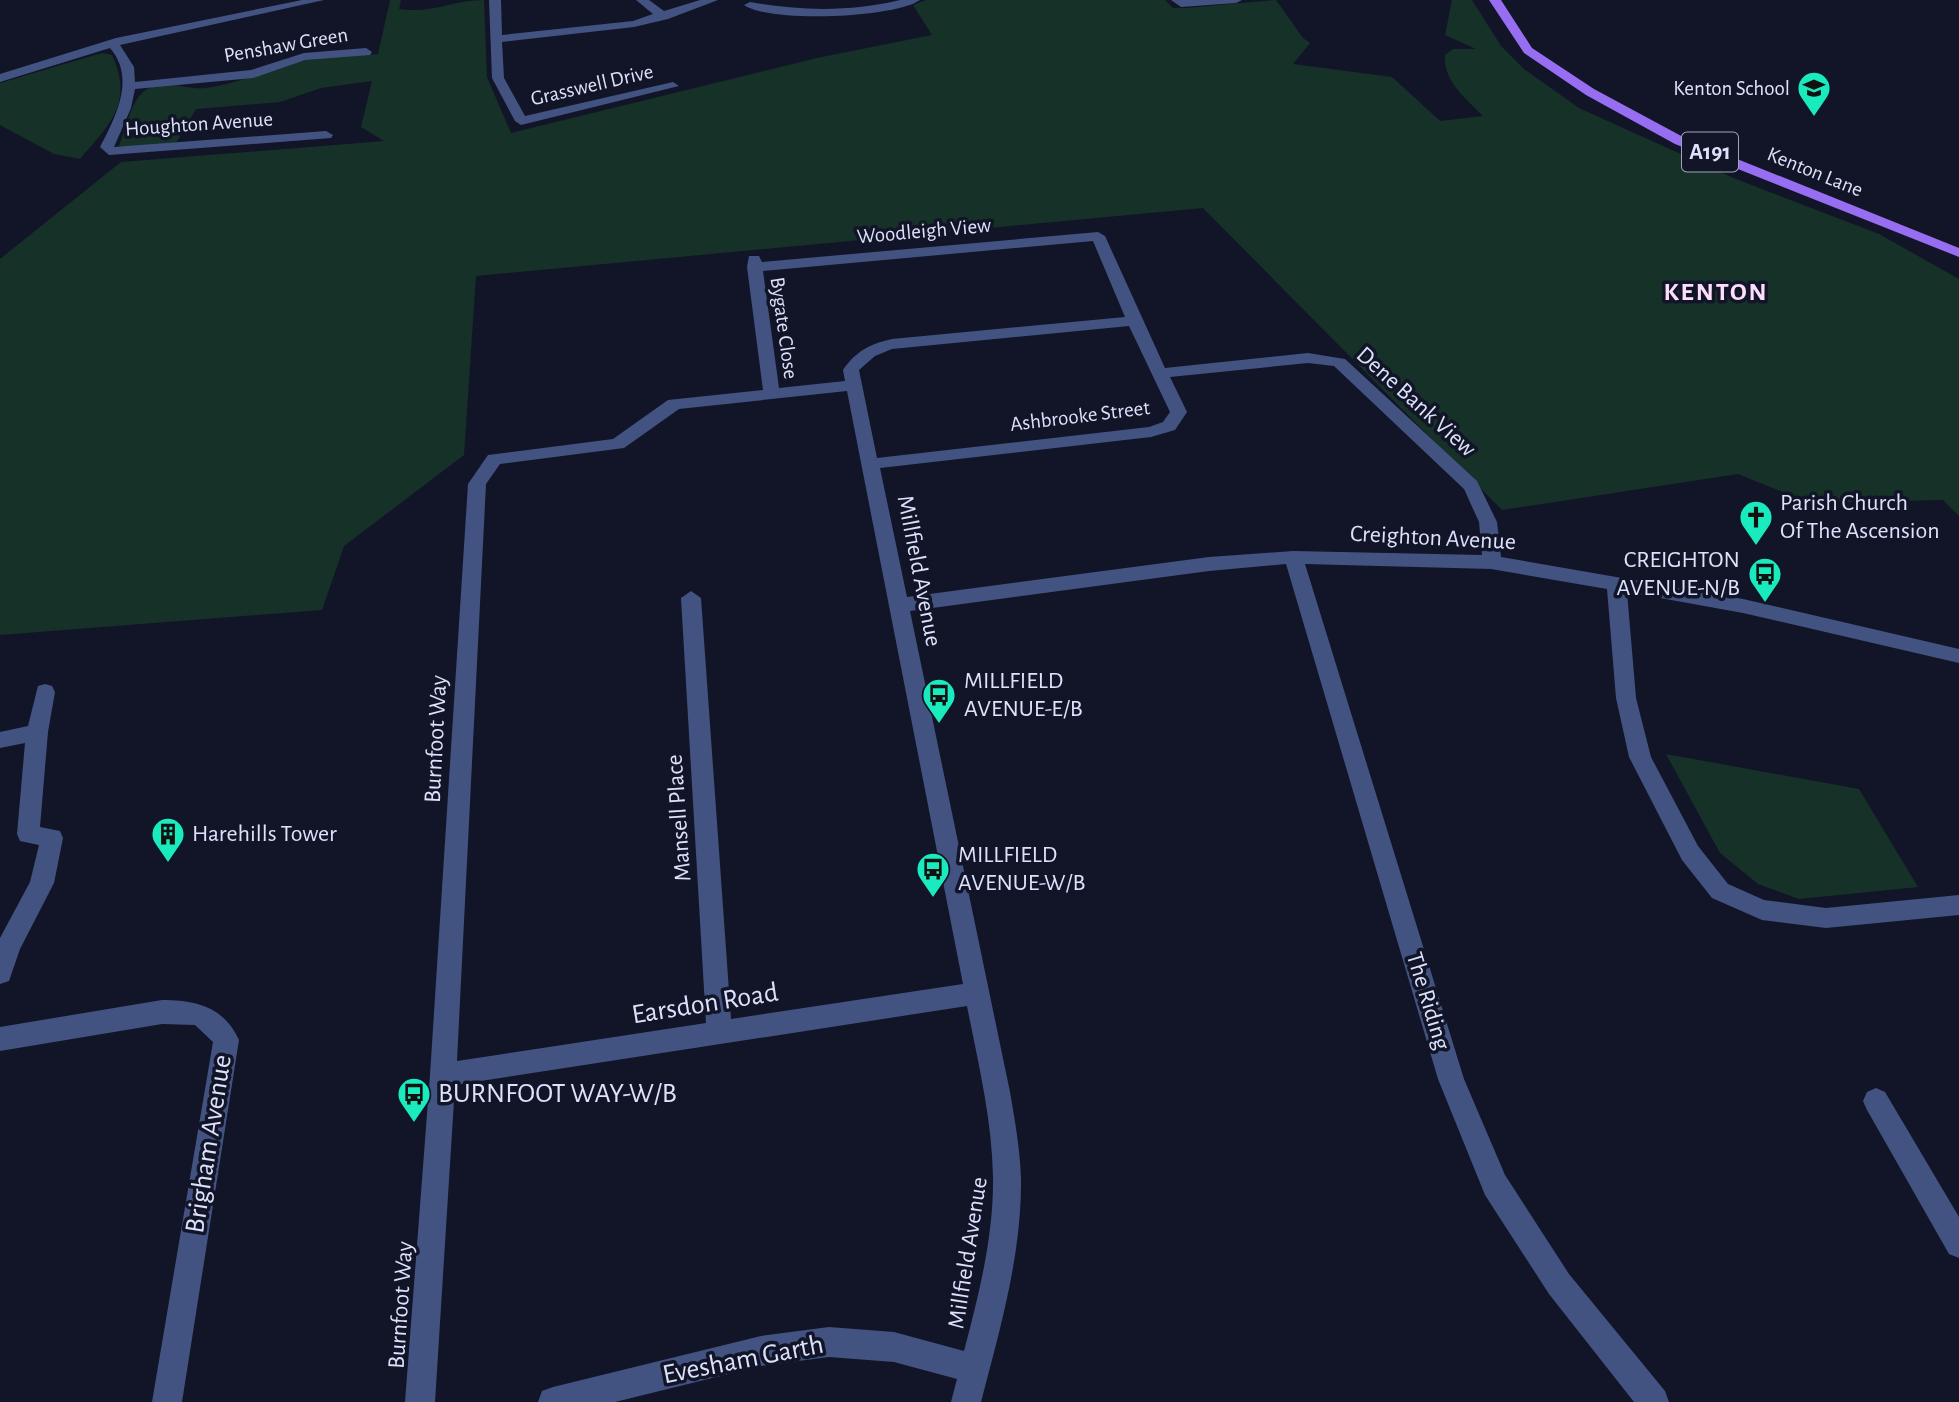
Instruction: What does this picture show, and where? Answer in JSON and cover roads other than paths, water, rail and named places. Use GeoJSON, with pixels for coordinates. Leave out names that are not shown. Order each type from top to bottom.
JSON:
{"type":"FeatureCollection","features":[{"type":"Feature","properties":{"kind":"main road","name":"Kenton Lane"},"geometry":{"type":"LineString","coordinates":[[1495,0],[1528,50],[1590,92],[1680,141],[1959,253]]}},
{"type":"Feature","properties":{"kind":"street"},"geometry":{"type":"LineString","coordinates":[[0,78],[112,43],[218,15],[318,0]]}},
{"type":"Feature","properties":{"kind":"street","name":"Grasswell Drive"},"geometry":{"type":"LineString","coordinates":[[495,0],[498,78],[521,121],[673,86]]}},
{"type":"Feature","properties":{"kind":"street"},"geometry":{"type":"LineString","coordinates":[[642,0],[664,17]]}},
{"type":"Feature","properties":{"kind":"street"},"geometry":{"type":"LineString","coordinates":[[495,39],[597,29],[664,17],[712,0]]}},
{"type":"Feature","properties":{"kind":"street"},"geometry":{"type":"LineString","coordinates":[[750,5],[810,15],[843,14],[914,0]]}},
{"type":"Feature","properties":{"kind":"street"},"geometry":{"type":"LineString","coordinates":[[1177,0],[1181,4],[1200,5],[1237,0]]}},
{"type":"Feature","properties":{"kind":"street","name":"Houghton Avenue"},"geometry":{"type":"LineString","coordinates":[[112,43],[124,61],[130,86],[124,112],[107,147],[109,151],[326,135]]}},
{"type":"Feature","properties":{"kind":"street","name":"Penshaw Green"},"geometry":{"type":"LineString","coordinates":[[130,86],[253,74],[304,57],[366,52]]}},
{"type":"Feature","properties":{"kind":"street","name":"Woodleigh View"},"geometry":{"type":"LineString","coordinates":[[754,263],[1098,236]]}},
{"type":"Feature","properties":{"kind":"street","name":"Ashbrooke Street"},"geometry":{"type":"LineString","coordinates":[[870,464],[1151,432],[1169,426],[1179,412],[1134,321],[1098,236]]}},
{"type":"Feature","properties":{"kind":"street","name":"Bygate Close"},"geometry":{"type":"LineString","coordinates":[[754,263],[772,394]]}},
{"type":"Feature","properties":{"kind":"street","name":"Millfield Avenue"},"geometry":{"type":"LineString","coordinates":[[966,1402],[993,1294],[1007,1191],[1007,1156],[977,993],[851,370],[860,358],[872,349],[892,344],[1134,321]]}},
{"type":"Feature","properties":{"kind":"street","name":"Dene Bank View"},"geometry":{"type":"LineString","coordinates":[[1161,373],[1308,358],[1339,362],[1471,485],[1483,504],[1490,523],[1490,562]]}},
{"type":"Feature","properties":{"kind":"street","name":"Burnfoot Way"},"geometry":{"type":"LineString","coordinates":[[420,1402],[443,1075],[477,484],[494,459],[618,444],[674,404],[855,385]]}},
{"type":"Feature","properties":{"kind":"street","name":"Creighton Avenue"},"geometry":{"type":"LineString","coordinates":[[899,605],[1209,564],[1293,557],[1490,562],[1743,606],[1959,656]]}},
{"type":"Feature","properties":{"kind":"street","name":"The Riding"},"geometry":{"type":"LineString","coordinates":[[1293,557],[1451,1079],[1495,1185],[1559,1284],[1654,1402]]}},
{"type":"Feature","properties":{"kind":"street"},"geometry":{"type":"LineString","coordinates":[[1616,582],[1626,698],[1640,757],[1690,853],[1720,891],[1762,910],[1826,918],[1959,905]]}},
{"type":"Feature","properties":{"kind":"street","name":"Mansell Place"},"geometry":{"type":"LineString","coordinates":[[691,598],[719,1034]]}},
{"type":"Feature","properties":{"kind":"street"},"geometry":{"type":"LineString","coordinates":[[0,973],[8,947],[41,883],[52,838],[28,834],[37,732],[45,692]]}},
{"type":"Feature","properties":{"kind":"street"},"geometry":{"type":"LineString","coordinates":[[0,740],[37,732]]}},
{"type":"Feature","properties":{"kind":"street","name":"Earsdon Road"},"geometry":{"type":"LineString","coordinates":[[443,1075],[977,993]]}},
{"type":"Feature","properties":{"kind":"street","name":"Brigham Avenue"},"geometry":{"type":"LineString","coordinates":[[0,1039],[162,1012],[189,1011],[213,1021],[226,1040],[167,1402]]}},
{"type":"Feature","properties":{"kind":"street"},"geometry":{"type":"LineString","coordinates":[[1876,1101],[1959,1244]]}},
{"type":"Feature","properties":{"kind":"street","name":"Evesham Garth"},"geometry":{"type":"LineString","coordinates":[[553,1402],[761,1351],[829,1342],[894,1347],[975,1368]]}},
{"type":"Feature","properties":{"kind":"place","name":"Kenton School"},"geometry":{"type":"Point","coordinates":[1814,118]}},
{"type":"Feature","properties":{"kind":"place","name":"Parish Church Of The Ascension"},"geometry":{"type":"Point","coordinates":[1756,547]}},
{"type":"Feature","properties":{"kind":"place","name":"CREIGHTON AVENUE-N/B"},"geometry":{"type":"Point","coordinates":[1765,604]}},
{"type":"Feature","properties":{"kind":"place","name":"MILLFIELD AVENUE-E/B"},"geometry":{"type":"Point","coordinates":[939,725]}},
{"type":"Feature","properties":{"kind":"place","name":"Harehills Tower"},"geometry":{"type":"Point","coordinates":[168,864]}},
{"type":"Feature","properties":{"kind":"place","name":"MILLFIELD AVENUE-W/B"},"geometry":{"type":"Point","coordinates":[933,899]}},
{"type":"Feature","properties":{"kind":"place","name":"BURNFOOT WAY-W/B"},"geometry":{"type":"Point","coordinates":[414,1124]}},
{"type":"Feature","properties":{"kind":"district","name":"KENTON"},"geometry":{"type":"Point","coordinates":[1716,292]}}]}
